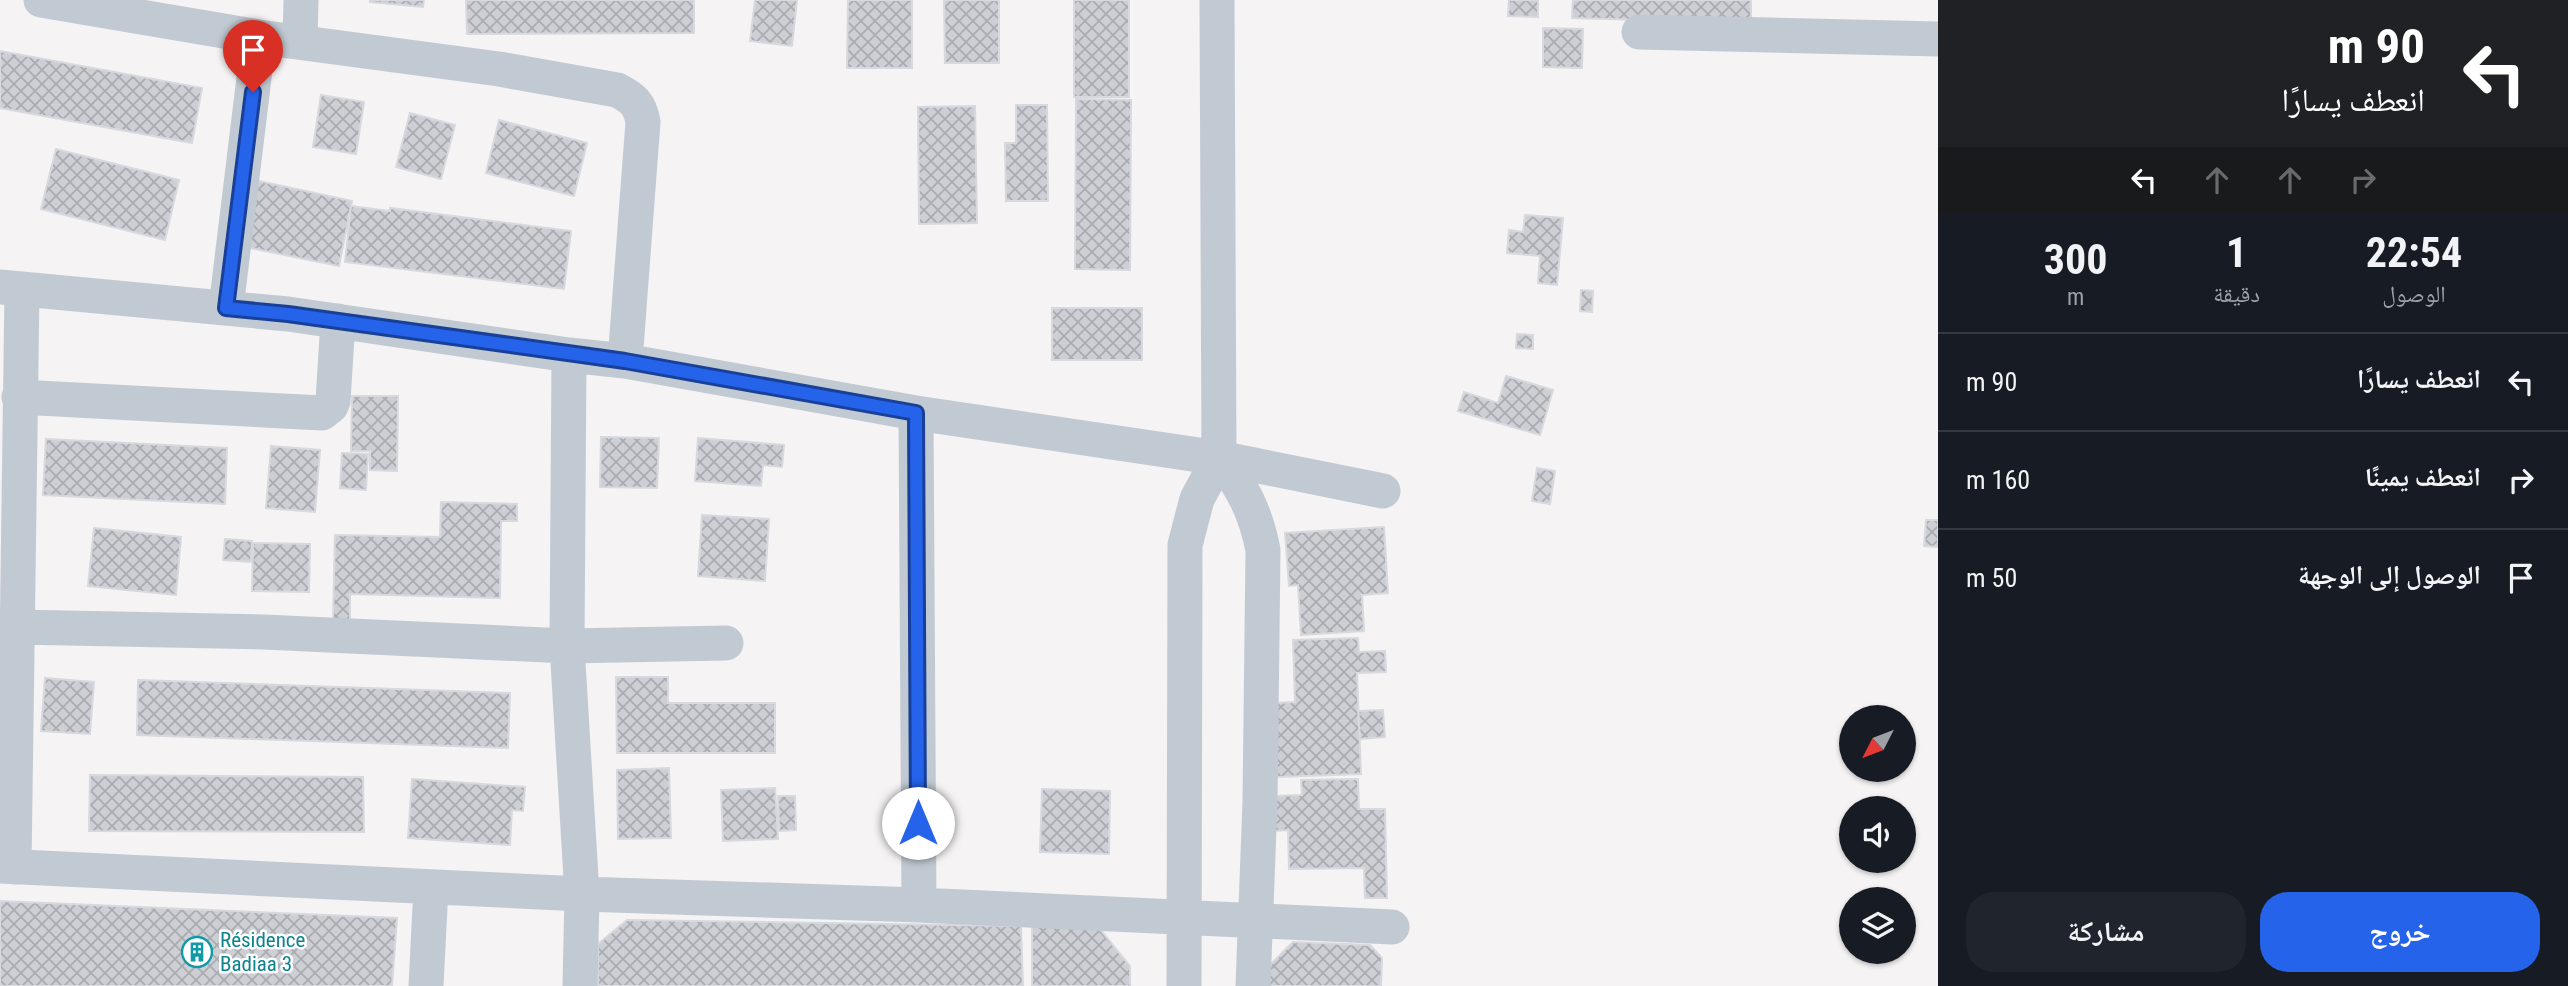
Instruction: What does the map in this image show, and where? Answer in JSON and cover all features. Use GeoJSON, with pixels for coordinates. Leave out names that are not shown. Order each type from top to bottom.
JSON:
{"type":"FeatureCollection","features":[{"type":"Feature","properties":{"kind":"street"},"geometry":{"type":"LineString","coordinates":[[41,0],[260,37],[499,69],[617,90],[632,98],[640,107],[643,122],[625,361]]}},
{"type":"Feature","properties":{"kind":"street"},"geometry":{"type":"LineString","coordinates":[[300,43],[301,0]]}},
{"type":"Feature","properties":{"kind":"street"},"geometry":{"type":"LineString","coordinates":[[1184,986],[1184,556],[1189,522],[1196,499],[1219,458],[1217,0]]}},
{"type":"Feature","properties":{"kind":"street"},"geometry":{"type":"LineString","coordinates":[[1639,32],[1938,39]]}},
{"type":"Feature","properties":{"kind":"street"},"geometry":{"type":"LineString","coordinates":[[226,308],[260,37]]}},
{"type":"Feature","properties":{"kind":"street"},"geometry":{"type":"LineString","coordinates":[[1383,491],[1219,458],[916,413],[625,361],[338,321],[11,288],[19,397],[16,627],[7,866],[582,894],[919,905],[1392,927]]}},
{"type":"Feature","properties":{"kind":"street"},"geometry":{"type":"LineString","coordinates":[[19,397],[322,413],[333,401],[338,321]]}},
{"type":"Feature","properties":{"kind":"street"},"geometry":{"type":"LineString","coordinates":[[569,355],[567,646],[582,894],[580,986]]}},
{"type":"Feature","properties":{"kind":"street"},"geometry":{"type":"LineString","coordinates":[[916,413],[919,905]]}},
{"type":"Feature","properties":{"kind":"street"},"geometry":{"type":"LineString","coordinates":[[1219,458],[1236,478],[1249,500],[1263,550],[1260,802],[1253,986]]}},
{"type":"Feature","properties":{"kind":"street"},"geometry":{"type":"LineString","coordinates":[[16,627],[264,632],[567,646],[726,643]]}},
{"type":"Feature","properties":{"kind":"street"},"geometry":{"type":"LineString","coordinates":[[426,986],[431,887]]}},
{"type":"Feature","properties":{"kind":"building"},"geometry":{"type":"Polygon","coordinates":[[[370,0],[424,0],[423,7],[370,0]]]}},
{"type":"Feature","properties":{"kind":"building"},"geometry":{"type":"Polygon","coordinates":[[[466,0],[694,0],[694,33],[467,34],[466,0]]]}},
{"type":"Feature","properties":{"kind":"building"},"geometry":{"type":"Polygon","coordinates":[[[755,0],[797,0],[792,46],[750,41],[755,0]]]}},
{"type":"Feature","properties":{"kind":"building"},"geometry":{"type":"Polygon","coordinates":[[[848,0],[912,0],[912,68],[847,68],[848,0]]]}},
{"type":"Feature","properties":{"kind":"building"},"geometry":{"type":"Polygon","coordinates":[[[944,0],[999,0],[999,63],[945,63],[944,0]]]}},
{"type":"Feature","properties":{"kind":"building"},"geometry":{"type":"Polygon","coordinates":[[[1074,0],[1129,0],[1129,97],[1074,97],[1074,0]]]}},
{"type":"Feature","properties":{"kind":"building"},"geometry":{"type":"Polygon","coordinates":[[[1509,0],[1538,0],[1538,17],[1508,16],[1509,0]]]}},
{"type":"Feature","properties":{"kind":"building"},"geometry":{"type":"Polygon","coordinates":[[[1573,0],[1751,0],[1751,23],[1572,18],[1573,0]]]}},
{"type":"Feature","properties":{"kind":"building"},"geometry":{"type":"Polygon","coordinates":[[[1543,28],[1583,29],[1582,68],[1543,67],[1543,28]]]}},
{"type":"Feature","properties":{"kind":"building"},"geometry":{"type":"Polygon","coordinates":[[[0,51],[202,88],[192,143],[0,108],[0,51]]]}},
{"type":"Feature","properties":{"kind":"building"},"geometry":{"type":"Polygon","coordinates":[[[321,95],[364,102],[356,154],[313,147],[321,95]]]}},
{"type":"Feature","properties":{"kind":"building"},"geometry":{"type":"Polygon","coordinates":[[[1076,99],[1131,100],[1130,270],[1075,269],[1076,99]]]}},
{"type":"Feature","properties":{"kind":"building"},"geometry":{"type":"Polygon","coordinates":[[[1016,105],[1047,105],[1048,201],[1006,201],[1005,143],[1016,143],[1016,105]]]}},
{"type":"Feature","properties":{"kind":"building"},"geometry":{"type":"Polygon","coordinates":[[[975,106],[977,223],[919,224],[918,107],[975,106]]]}},
{"type":"Feature","properties":{"kind":"building"},"geometry":{"type":"Polygon","coordinates":[[[410,113],[455,125],[441,179],[396,167],[410,113]]]}},
{"type":"Feature","properties":{"kind":"building"},"geometry":{"type":"Polygon","coordinates":[[[499,120],[587,143],[574,196],[486,173],[499,120]]]}},
{"type":"Feature","properties":{"kind":"building"},"geometry":{"type":"Polygon","coordinates":[[[56,149],[179,180],[165,240],[41,209],[56,149]]]}},
{"type":"Feature","properties":{"kind":"building"},"geometry":{"type":"Polygon","coordinates":[[[259,181],[352,201],[339,266],[245,247],[259,181]]]}},
{"type":"Feature","properties":{"kind":"building"},"geometry":{"type":"Polygon","coordinates":[[[351,206],[390,211],[390,208],[571,231],[564,289],[345,262],[351,206]]]}},
{"type":"Feature","properties":{"kind":"building"},"geometry":{"type":"Polygon","coordinates":[[[1525,215],[1563,218],[1557,285],[1538,283],[1540,256],[1507,253],[1509,230],[1523,232],[1525,215]]]}},
{"type":"Feature","properties":{"kind":"building"},"geometry":{"type":"Polygon","coordinates":[[[1581,290],[1593,291],[1592,312],[1580,311],[1581,290]]]}},
{"type":"Feature","properties":{"kind":"building"},"geometry":{"type":"Polygon","coordinates":[[[1052,308],[1142,308],[1142,360],[1052,360],[1052,308]]]}},
{"type":"Feature","properties":{"kind":"building"},"geometry":{"type":"Polygon","coordinates":[[[1517,334],[1533,335],[1533,349],[1516,348],[1517,334]]]}},
{"type":"Feature","properties":{"kind":"building"},"geometry":{"type":"Polygon","coordinates":[[[1506,376],[1553,390],[1540,435],[1458,411],[1464,392],[1498,403],[1506,376]]]}},
{"type":"Feature","properties":{"kind":"building"},"geometry":{"type":"Polygon","coordinates":[[[352,396],[398,396],[397,471],[370,470],[370,451],[351,451],[352,396]]]}},
{"type":"Feature","properties":{"kind":"building"},"geometry":{"type":"Polygon","coordinates":[[[601,437],[659,438],[657,488],[600,487],[601,437]]]}},
{"type":"Feature","properties":{"kind":"building"},"geometry":{"type":"Polygon","coordinates":[[[698,438],[784,445],[782,467],[763,465],[761,486],[695,481],[698,438]]]}},
{"type":"Feature","properties":{"kind":"building"},"geometry":{"type":"Polygon","coordinates":[[[46,439],[227,448],[225,504],[43,495],[46,439]]]}},
{"type":"Feature","properties":{"kind":"building"},"geometry":{"type":"Polygon","coordinates":[[[271,446],[320,450],[315,512],[266,508],[271,446]]]}},
{"type":"Feature","properties":{"kind":"building"},"geometry":{"type":"Polygon","coordinates":[[[342,453],[368,454],[366,490],[340,488],[342,453]]]}},
{"type":"Feature","properties":{"kind":"building"},"geometry":{"type":"Polygon","coordinates":[[[1537,468],[1555,471],[1550,504],[1532,501],[1537,468]]]}},
{"type":"Feature","properties":{"kind":"building"},"geometry":{"type":"Polygon","coordinates":[[[441,502],[517,504],[517,521],[501,521],[500,598],[350,594],[350,623],[333,622],[335,535],[440,537],[441,502]]]}},
{"type":"Feature","properties":{"kind":"building"},"geometry":{"type":"Polygon","coordinates":[[[702,515],[769,519],[765,581],[698,576],[702,515]]]}},
{"type":"Feature","properties":{"kind":"building"},"geometry":{"type":"Polygon","coordinates":[[[1926,520],[1938,520],[1938,547],[1924,546],[1926,520]]]}},
{"type":"Feature","properties":{"kind":"building"},"geometry":{"type":"Polygon","coordinates":[[[1384,527],[1388,593],[1362,595],[1364,631],[1301,635],[1298,585],[1289,586],[1285,533],[1384,527]]]}},
{"type":"Feature","properties":{"kind":"building"},"geometry":{"type":"Polygon","coordinates":[[[94,528],[181,537],[176,595],[88,586],[94,528]]]}},
{"type":"Feature","properties":{"kind":"building"},"geometry":{"type":"Polygon","coordinates":[[[225,539],[252,541],[251,562],[223,560],[225,539]]]}},
{"type":"Feature","properties":{"kind":"building"},"geometry":{"type":"Polygon","coordinates":[[[253,543],[310,544],[309,592],[252,591],[253,543]]]}},
{"type":"Feature","properties":{"kind":"building"},"geometry":{"type":"Polygon","coordinates":[[[1358,638],[1359,652],[1385,651],[1386,672],[1357,673],[1361,774],[1277,777],[1277,703],[1295,702],[1293,640],[1358,638]]]}},
{"type":"Feature","properties":{"kind":"building"},"geometry":{"type":"Polygon","coordinates":[[[616,677],[668,677],[668,703],[775,703],[775,753],[617,753],[616,677]]]}},
{"type":"Feature","properties":{"kind":"building"},"geometry":{"type":"Polygon","coordinates":[[[45,678],[94,682],[90,734],[41,731],[45,678]]]}},
{"type":"Feature","properties":{"kind":"building"},"geometry":{"type":"Polygon","coordinates":[[[138,680],[510,693],[508,748],[137,735],[138,680]]]}},
{"type":"Feature","properties":{"kind":"building"},"geometry":{"type":"Polygon","coordinates":[[[1383,710],[1385,737],[1360,739],[1358,711],[1383,710]]]}},
{"type":"Feature","properties":{"kind":"building"},"geometry":{"type":"Polygon","coordinates":[[[669,768],[671,838],[618,839],[617,770],[669,768]]]}},
{"type":"Feature","properties":{"kind":"building"},"geometry":{"type":"Polygon","coordinates":[[[90,775],[363,777],[364,832],[89,831],[90,775]]]}},
{"type":"Feature","properties":{"kind":"building"},"geometry":{"type":"Polygon","coordinates":[[[412,779],[525,787],[523,811],[512,810],[510,845],[408,838],[412,779]]]}},
{"type":"Feature","properties":{"kind":"building"},"geometry":{"type":"Polygon","coordinates":[[[1358,779],[1359,809],[1385,809],[1387,898],[1365,898],[1364,868],[1289,869],[1288,830],[1275,831],[1274,796],[1302,795],[1301,780],[1358,779]]]}},
{"type":"Feature","properties":{"kind":"building"},"geometry":{"type":"Polygon","coordinates":[[[775,788],[778,839],[723,841],[721,790],[775,788]]]}},
{"type":"Feature","properties":{"kind":"building"},"geometry":{"type":"Polygon","coordinates":[[[1042,789],[1110,791],[1109,854],[1040,852],[1042,789]]]}},
{"type":"Feature","properties":{"kind":"building"},"geometry":{"type":"Polygon","coordinates":[[[778,796],[795,796],[796,830],[779,831],[778,796]]]}},
{"type":"Feature","properties":{"kind":"building","name":"Résidence Badiaa 3"},"geometry":{"type":"Polygon","coordinates":[[[0,901],[397,918],[392,986],[0,986],[0,901]]]}},
{"type":"Feature","properties":{"kind":"building"},"geometry":{"type":"Polygon","coordinates":[[[627,920],[1021,926],[1023,986],[598,986],[598,944],[627,920]]]}},
{"type":"Feature","properties":{"kind":"building"},"geometry":{"type":"Polygon","coordinates":[[[1032,922],[1095,923],[1130,966],[1130,986],[1032,986],[1032,922]]]}},
{"type":"Feature","properties":{"kind":"building"},"geometry":{"type":"Polygon","coordinates":[[[1293,942],[1370,945],[1382,958],[1381,986],[1260,986],[1261,974],[1293,942]]]}},
{"type":"Feature","properties":{"kind":"place","name":"Résidence Badiaa 3"},"geometry":{"type":"Point","coordinates":[197,952]}},
{"type":"Feature","properties":{"kind":"route"},"geometry":{"type":"LineString","coordinates":[[253,92],[226,308],[288,314],[625,361],[916,413],[918,823]]}}]}
